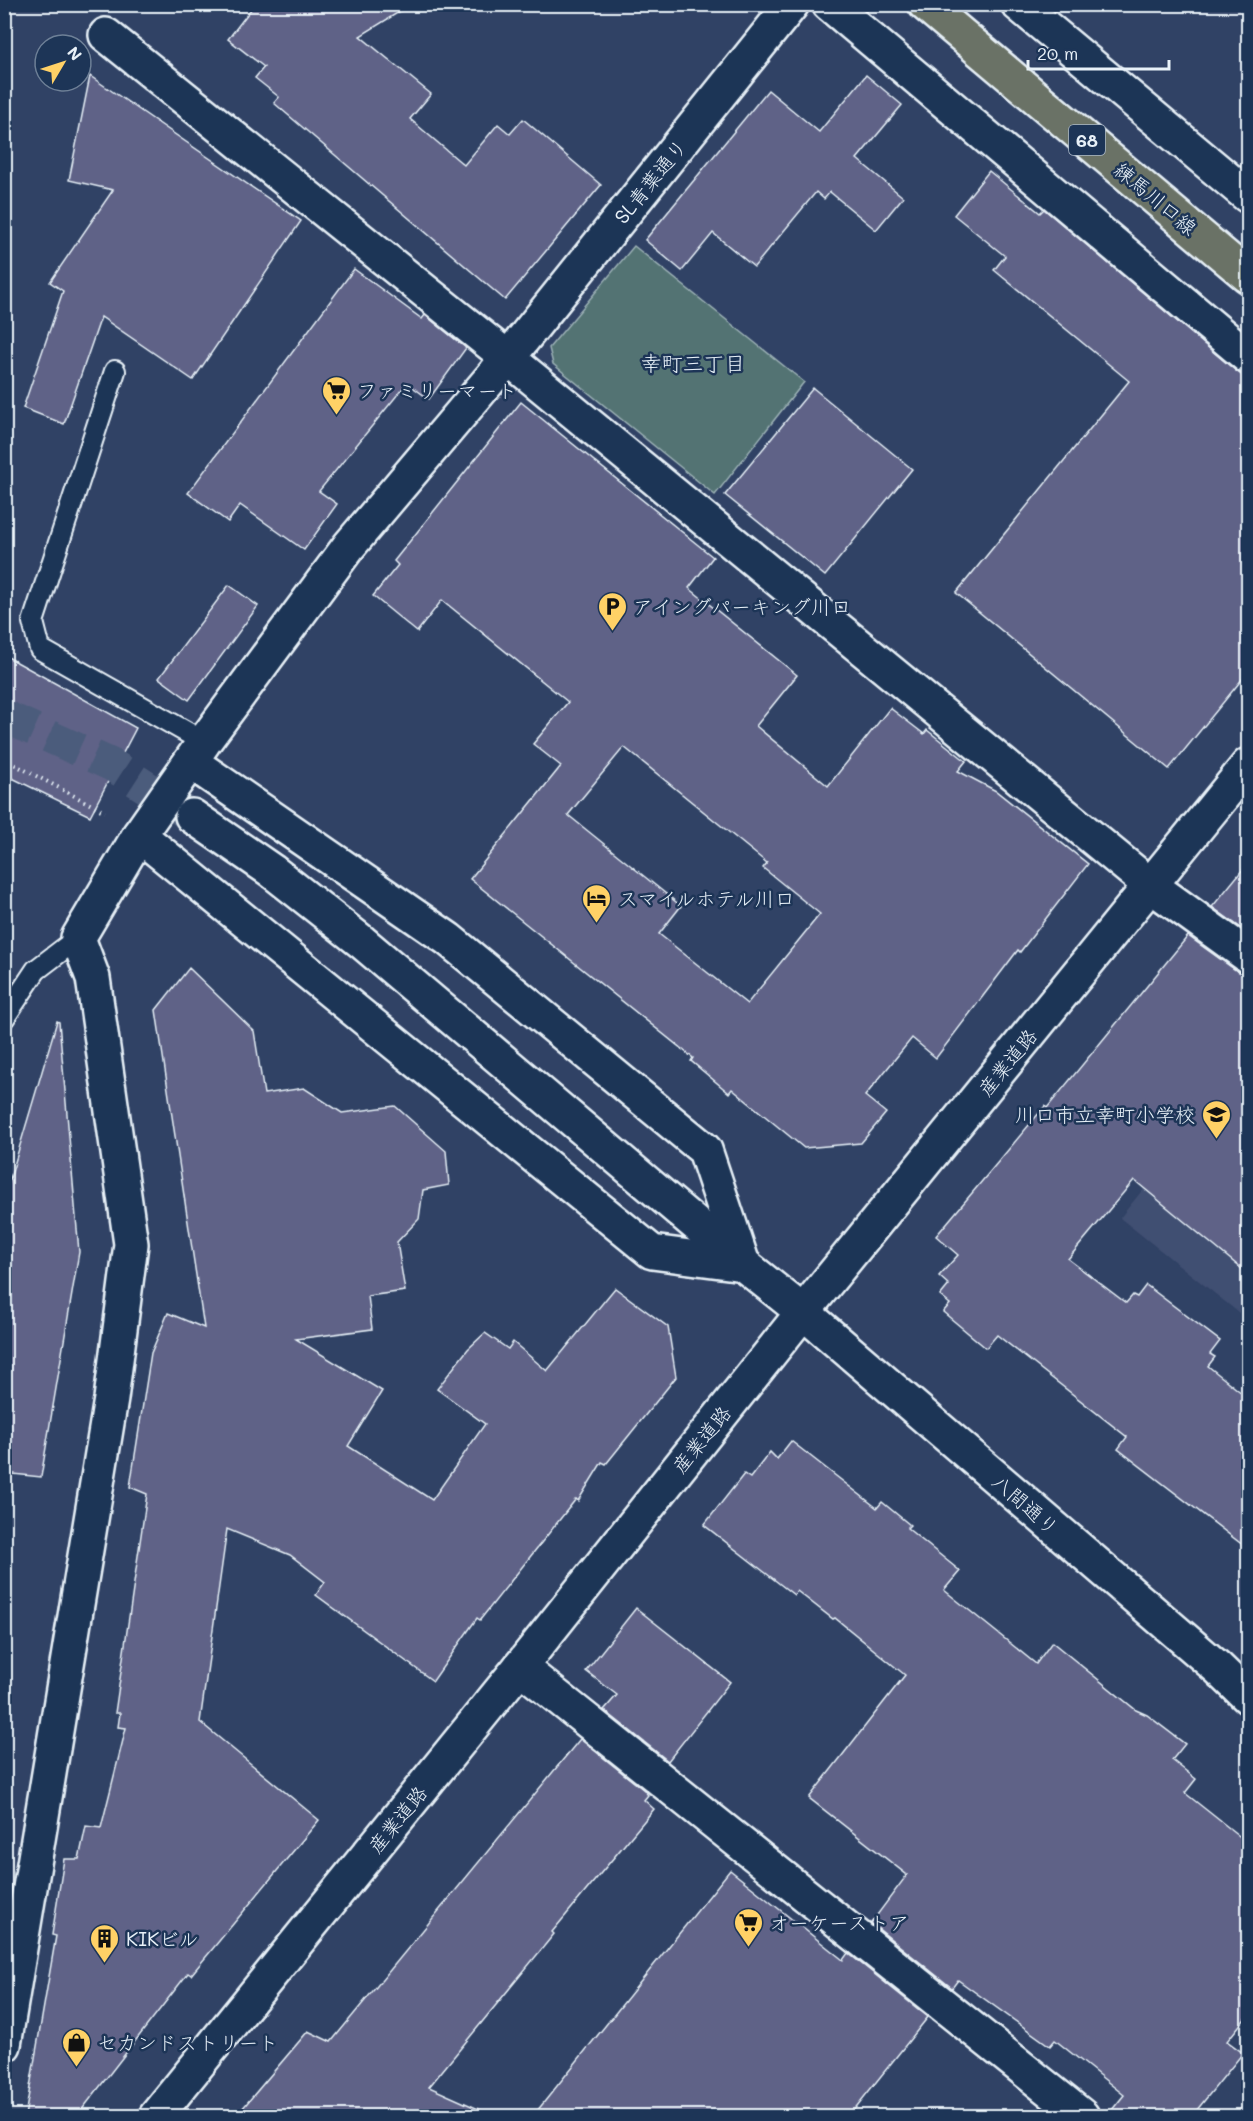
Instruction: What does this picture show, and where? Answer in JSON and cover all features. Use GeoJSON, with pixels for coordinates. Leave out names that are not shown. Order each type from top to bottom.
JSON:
{"type":"FeatureCollection","features":[{"type":"Feature","properties":{"kind":"main road","name":"練馬川口線"},"geometry":{"type":"LineString","coordinates":[[925,4],[1248,276]]}},
{"type":"Feature","properties":{"kind":"street","name":"SL青葉通り"},"geometry":{"type":"LineString","coordinates":[[78,938],[139,835],[197,752],[350,546],[508,358],[792,4]]}},
{"type":"Feature","properties":{"kind":"street"},"geometry":{"type":"LineString","coordinates":[[829,4],[1248,357]]}},
{"type":"Feature","properties":{"kind":"street"},"geometry":{"type":"LineString","coordinates":[[1018,4],[1248,196]]}},
{"type":"Feature","properties":{"kind":"street"},"geometry":{"type":"LineString","coordinates":[[106,35],[508,358],[1150,885],[1248,956]]}},
{"type":"Feature","properties":{"kind":"street"},"geometry":{"type":"LineString","coordinates":[[139,835],[652,1252],[743,1264],[705,1149],[448,939],[197,752]]}},
{"type":"Feature","properties":{"kind":"street","name":"産業道路"},"geometry":{"type":"LineString","coordinates":[[156,2116],[520,1667],[803,1312],[1248,765]]}},
{"type":"Feature","properties":{"kind":"street","name":"八間通り"},"geometry":{"type":"LineString","coordinates":[[192,816],[272,871],[362,942],[803,1312],[1218,1668],[1248,1697]]}},
{"type":"Feature","properties":{"kind":"street"},"geometry":{"type":"LineString","coordinates":[[4,2045],[111,1399],[131,1244],[93,978],[78,938]]}},
{"type":"Feature","properties":{"kind":"street"},"geometry":{"type":"LineString","coordinates":[[520,1667],[1082,2116]]}},
{"type":"Feature","properties":{"kind":"lane"},"geometry":{"type":"LineString","coordinates":[[115,371],[33,622],[40,650],[197,752]]}},
{"type":"Feature","properties":{"kind":"lane"},"geometry":{"type":"LineString","coordinates":[[4,1018],[36,970],[78,938]]}},
{"type":"Feature","properties":{"kind":"path"},"geometry":{"type":"LineString","coordinates":[[4,759],[105,812]]}},
{"type":"Feature","properties":{"kind":"shaded area","name":"川口市立幸町小学校"},"geometry":{"type":"Polygon","coordinates":[[[1248,1059],[1248,1320],[1120,1218],[1248,1059]]]}},
{"type":"Feature","properties":{"kind":"green space"},"geometry":{"type":"Polygon","coordinates":[[[634,246],[804,382],[715,495],[553,364],[549,348],[634,246]]]}},
{"type":"Feature","properties":{"kind":"building"},"geometry":{"type":"Polygon","coordinates":[[[255,4],[412,4],[360,36],[431,94],[410,119],[464,165],[498,124],[510,134],[523,119],[601,185],[505,300],[274,103],[279,97],[255,78],[264,67],[228,39],[255,4]]]}},
{"type":"Feature","properties":{"kind":"building"},"geometry":{"type":"Polygon","coordinates":[[[866,75],[902,105],[857,159],[903,197],[876,230],[830,192],[824,199],[816,192],[754,267],[713,233],[682,271],[645,240],[768,90],[819,132],[866,75]]]}},
{"type":"Feature","properties":{"kind":"building"},"geometry":{"type":"Polygon","coordinates":[[[93,78],[301,221],[193,380],[101,317],[64,424],[23,408],[63,291],[50,282],[113,190],[69,180],[87,93],[93,93],[93,78]]]}},
{"type":"Feature","properties":{"kind":"building"},"geometry":{"type":"Polygon","coordinates":[[[989,171],[1040,213],[1044,209],[1248,380],[1248,672],[1169,769],[956,593],[1129,381],[994,270],[1005,256],[954,215],[989,171]]]}},
{"type":"Feature","properties":{"kind":"building"},"geometry":{"type":"Polygon","coordinates":[[[354,269],[422,319],[425,315],[466,348],[429,399],[407,383],[319,491],[337,504],[304,550],[240,505],[228,522],[188,493],[354,269]]]}},
{"type":"Feature","properties":{"kind":"building"},"geometry":{"type":"Polygon","coordinates":[[[813,388],[912,469],[825,576],[725,495],[813,388]]]}},
{"type":"Feature","properties":{"kind":"building"},"geometry":{"type":"Polygon","coordinates":[[[521,402],[713,557],[689,588],[797,675],[756,726],[828,786],[890,708],[924,734],[927,730],[966,761],[958,771],[996,791],[1088,864],[1020,952],[1018,950],[936,1058],[912,1038],[865,1096],[886,1113],[861,1143],[804,1148],[732,1089],[729,1093],[691,1061],[693,1058],[470,879],[561,766],[533,744],[568,702],[442,600],[417,632],[373,596],[398,565],[394,561],[521,402]],[[624,747],[568,815],[681,906],[659,934],[747,1004],[820,914],[763,868],[767,863],[624,747]]]}},
{"type":"Feature","properties":{"kind":"building"},"geometry":{"type":"Polygon","coordinates":[[[229,585],[258,606],[189,700],[159,678],[229,585]]]}},
{"type":"Feature","properties":{"kind":"building"},"geometry":{"type":"Polygon","coordinates":[[[4,655],[136,728],[90,816],[4,774],[4,655]]]}},
{"type":"Feature","properties":{"kind":"building"},"geometry":{"type":"Polygon","coordinates":[[[1248,863],[1248,933],[1212,907],[1248,863]]]}},
{"type":"Feature","properties":{"kind":"building"},"geometry":{"type":"Polygon","coordinates":[[[1188,936],[1237,971],[1248,974],[1248,1274],[1134,1180],[1068,1259],[1126,1303],[1133,1295],[1137,1297],[1146,1285],[1220,1341],[1210,1354],[1215,1357],[1208,1366],[1248,1398],[1248,1549],[1118,1449],[1127,1437],[997,1335],[986,1348],[943,1312],[950,1304],[940,1296],[949,1285],[939,1276],[958,1255],[936,1236],[1045,1106],[1047,1108],[1188,936]]]}},
{"type":"Feature","properties":{"kind":"building"},"geometry":{"type":"Polygon","coordinates":[[[189,968],[254,1031],[264,1094],[304,1088],[342,1113],[395,1106],[446,1151],[449,1185],[423,1190],[419,1219],[397,1242],[405,1291],[368,1296],[372,1329],[296,1339],[382,1391],[348,1446],[432,1500],[485,1424],[437,1389],[468,1349],[485,1333],[508,1349],[513,1342],[547,1371],[615,1288],[668,1327],[676,1377],[606,1464],[602,1462],[578,1501],[576,1499],[480,1620],[477,1618],[433,1681],[316,1595],[325,1582],[290,1555],[227,1529],[200,1722],[319,1820],[191,1975],[188,1973],[77,2116],[25,2116],[56,1936],[52,1935],[64,1859],[79,1859],[86,1826],[101,1828],[126,1728],[118,1727],[120,1713],[115,1713],[147,1494],[130,1487],[151,1353],[168,1313],[204,1328],[156,1010],[189,968]]]}},
{"type":"Feature","properties":{"kind":"building"},"geometry":{"type":"Polygon","coordinates":[[[57,1021],[59,1022],[79,1252],[41,1477],[4,1473],[4,1199],[57,1021]]]}},
{"type":"Feature","properties":{"kind":"building"},"geometry":{"type":"Polygon","coordinates":[[[791,1441],[877,1508],[882,1502],[910,1525],[907,1528],[960,1571],[944,1590],[1036,1664],[1052,1642],[1136,1710],[1147,1715],[1185,1744],[1172,1760],[1196,1779],[1185,1793],[1248,1843],[1248,2015],[1227,2041],[1243,2053],[1192,2116],[1107,2116],[1124,2095],[1055,2040],[1050,2046],[958,1980],[952,1988],[871,1923],[907,1875],[809,1798],[905,1675],[835,1618],[833,1619],[797,1591],[794,1595],[704,1525],[744,1474],[750,1478],[770,1452],[777,1459],[791,1441]]]}},
{"type":"Feature","properties":{"kind":"building"},"geometry":{"type":"Polygon","coordinates":[[[636,1608],[730,1682],[668,1761],[604,1710],[617,1695],[586,1671],[636,1608]]]}},
{"type":"Feature","properties":{"kind":"building"},"geometry":{"type":"Polygon","coordinates":[[[580,1739],[644,1790],[648,1795],[644,1800],[654,1809],[552,1932],[554,1934],[429,2087],[494,2116],[236,2116],[308,2031],[331,2042],[580,1739]]]}},
{"type":"Feature","properties":{"kind":"building","name":"オーケーストア"},"geometry":{"type":"Polygon","coordinates":[[[730,1870],[843,1960],[848,1953],[928,2017],[849,2116],[533,2116],[730,1870]]]}},
{"type":"Feature","properties":{"kind":"tunnel"},"geometry":{"type":"LineString","coordinates":[[4,716],[112,765],[188,814]]}},
{"type":"Feature","properties":{"kind":"place","name":"ファミリーマート"},"geometry":{"type":"Point","coordinates":[336,416]}},
{"type":"Feature","properties":{"kind":"place","name":"アイングパーキング川口"},"geometry":{"type":"Point","coordinates":[612,632]}},
{"type":"Feature","properties":{"kind":"place","name":"スマイルホテル川口"},"geometry":{"type":"Point","coordinates":[597,924]}},
{"type":"Feature","properties":{"kind":"place","name":"川口市立幸町小学校"},"geometry":{"type":"Point","coordinates":[1216,1140]}},
{"type":"Feature","properties":{"kind":"place","name":"オーケーストア"},"geometry":{"type":"Point","coordinates":[748,1948]}},
{"type":"Feature","properties":{"kind":"place","name":"KIKビル"},"geometry":{"type":"Point","coordinates":[105,1964]}},
{"type":"Feature","properties":{"kind":"place","name":"セカンドストリート"},"geometry":{"type":"Point","coordinates":[76,2068]}},
{"type":"Feature","properties":{"kind":"district","name":"幸町三丁目"},"geometry":{"type":"Point","coordinates":[693,362]}}]}
